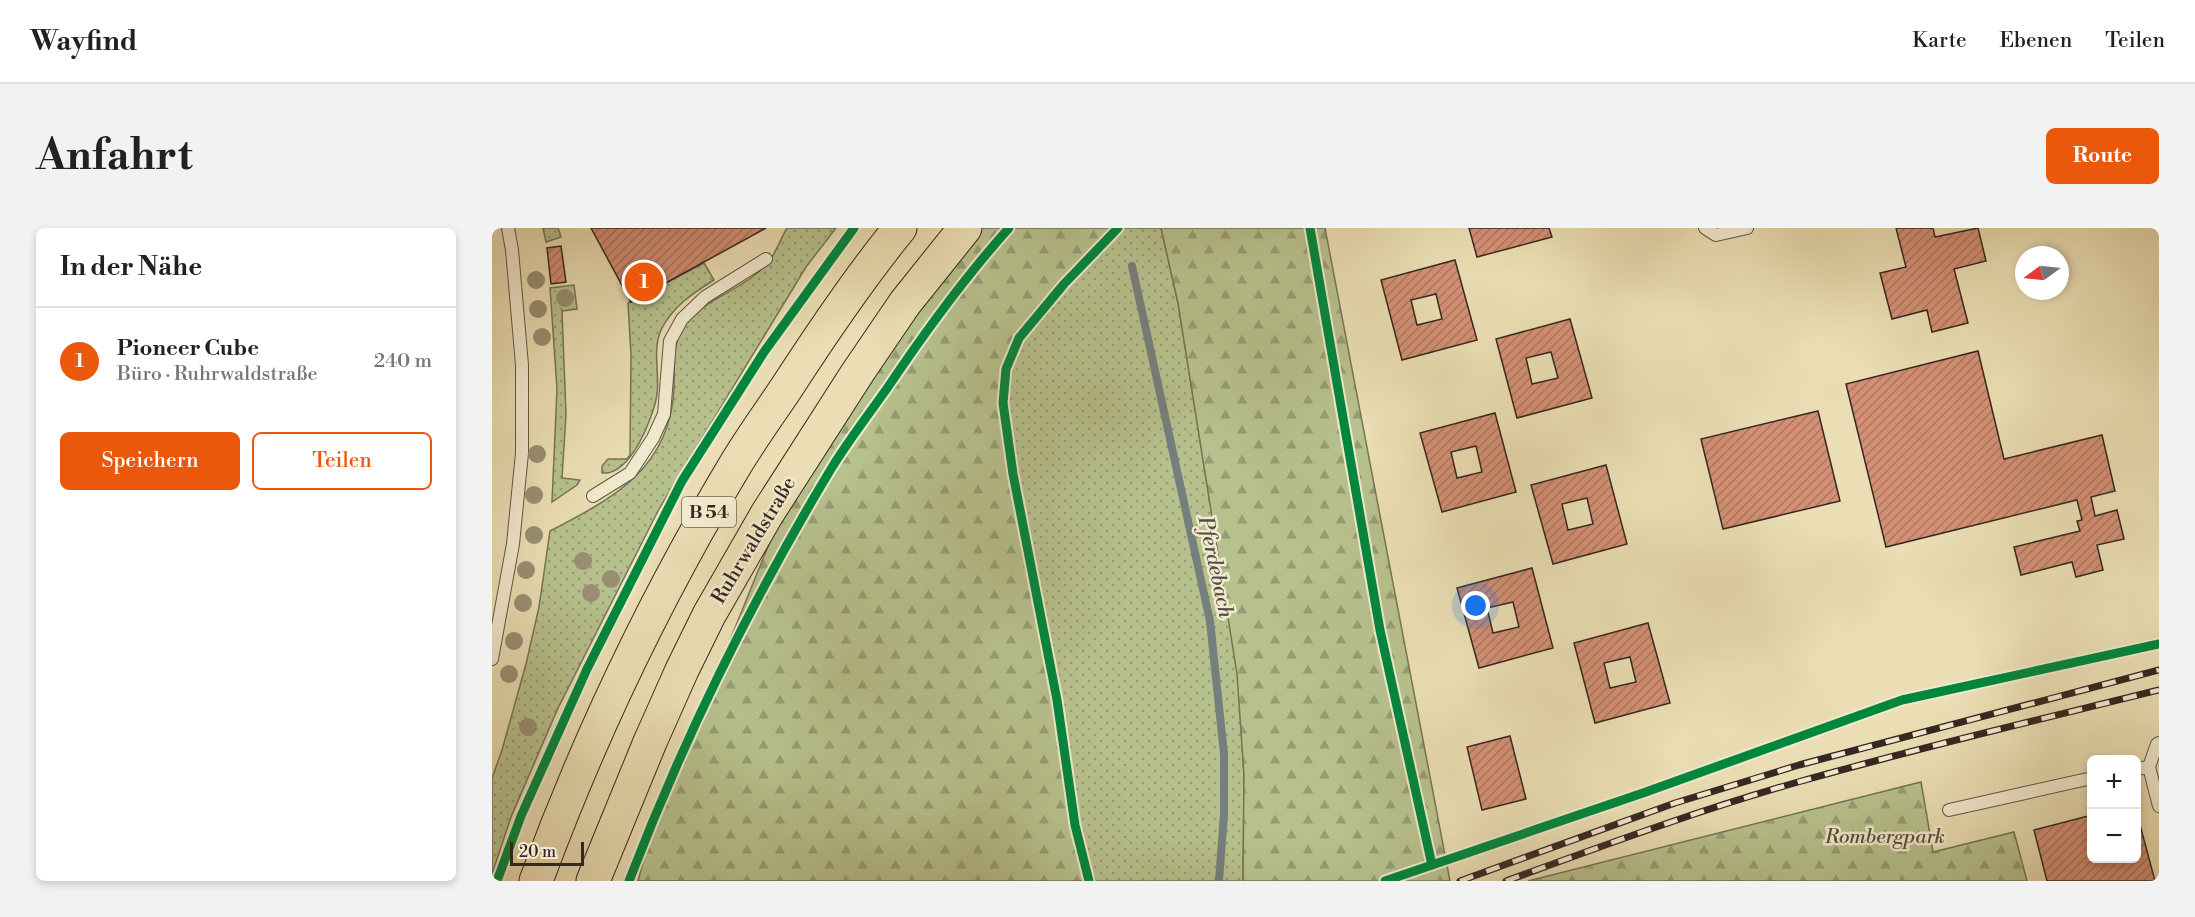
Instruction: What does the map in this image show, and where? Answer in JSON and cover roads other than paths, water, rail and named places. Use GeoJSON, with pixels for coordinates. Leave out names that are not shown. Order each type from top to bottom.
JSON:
{"type":"FeatureCollection","features":[{"type":"Feature","properties":{"kind":"highway","name":"B 54"},"geometry":{"type":"LineString","coordinates":[[536,881],[600,720],[651,617],[734,466],[821,335],[900,228]]}},
{"type":"Feature","properties":{"kind":"highway","name":"Ruhrwaldstraße"},"geometry":{"type":"LineString","coordinates":[[593,881],[645,752],[682,670],[709,615],[766,514],[905,303],[965,228]]}},
{"type":"Feature","properties":{"kind":"lane"},"geometry":{"type":"LineString","coordinates":[[492,659],[513,544],[522,453],[522,365],[508,228]]}},
{"type":"Feature","properties":{"kind":"lane"},"geometry":{"type":"LineString","coordinates":[[1705,228],[1716,235],[1747,228]]}},
{"type":"Feature","properties":{"kind":"lane"},"geometry":{"type":"LineString","coordinates":[[593,496],[630,473],[653,438],[664,414],[670,341],[682,319],[705,297],[766,259]]}},
{"type":"Feature","properties":{"kind":"lane"},"geometry":{"type":"LineString","coordinates":[[2159,743],[2143,768],[2159,806]]}},
{"type":"Feature","properties":{"kind":"lane"},"geometry":{"type":"LineString","coordinates":[[1948,810],[2087,779]]}},
{"type":"Feature","properties":{"kind":"waterway","name":"Pferdebach"},"geometry":{"type":"LineString","coordinates":[[1132,266],[1210,621],[1224,754],[1224,814],[1219,881]]}},
{"type":"Feature","properties":{"kind":"railway"},"geometry":{"type":"LineString","coordinates":[[1460,881],[1675,803],[1799,765],[2159,670]]}},
{"type":"Feature","properties":{"kind":"railway"},"geometry":{"type":"LineString","coordinates":[[1506,881],[1687,816],[1798,782],[2159,690]]}},
{"type":"Feature","properties":{"kind":"place","name":"Pioneer Cube"},"geometry":{"type":"Point","coordinates":[644,282]}},
{"type":"Feature","properties":{"kind":"park label","name":"Rombergpark"},"geometry":{"type":"Point","coordinates":[1885,836]}}]}
